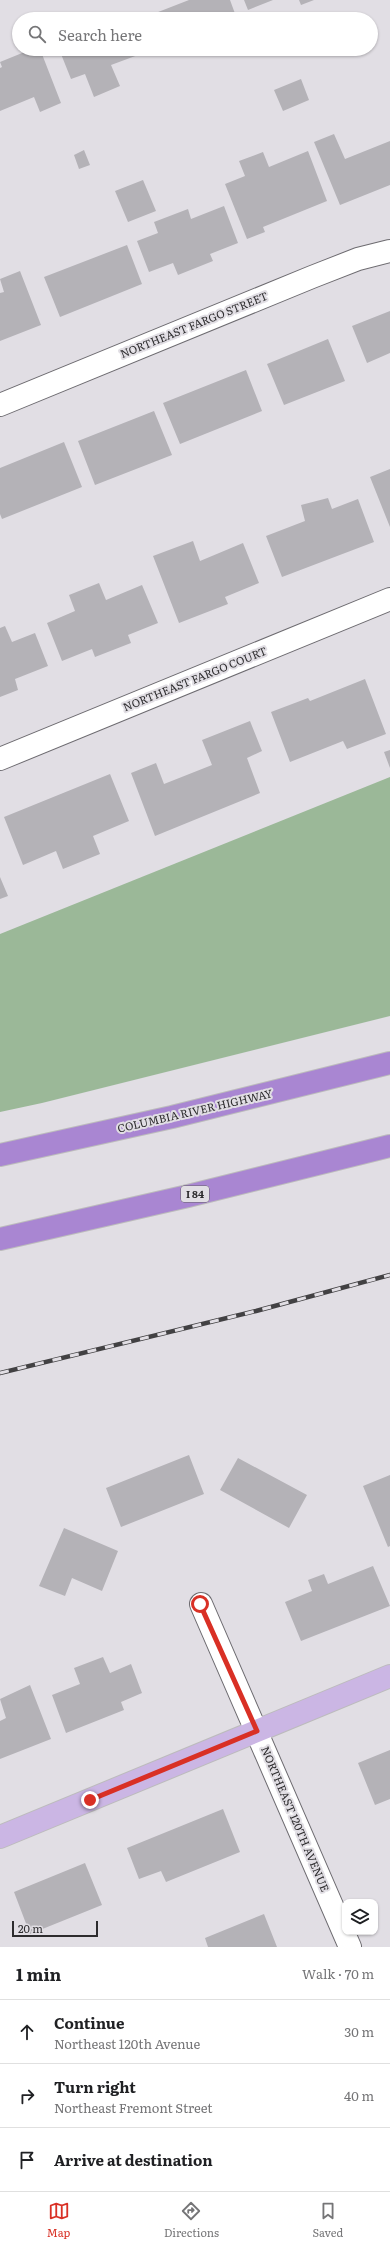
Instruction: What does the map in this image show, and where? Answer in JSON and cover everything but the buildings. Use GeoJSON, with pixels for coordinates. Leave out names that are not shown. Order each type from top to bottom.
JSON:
{"type":"FeatureCollection","features":[{"type":"Feature","properties":{"kind":"highway","name":"COLUMBIA RIVER HIGHWAY"},"geometry":{"type":"LineString","coordinates":[[0,1156],[64,1142],[390,1062]]}},
{"type":"Feature","properties":{"kind":"highway"},"geometry":{"type":"LineString","coordinates":[[0,1152],[64,1142]]}},
{"type":"Feature","properties":{"kind":"highway","name":"I 84"},"geometry":{"type":"LineString","coordinates":[[0,1239],[188,1196],[390,1146]]}},
{"type":"Feature","properties":{"kind":"main road"},"geometry":{"type":"LineString","coordinates":[[0,1837],[390,1676]]}},
{"type":"Feature","properties":{"kind":"street","name":"NORTHEAST FARGO STREET"},"geometry":{"type":"LineString","coordinates":[[0,405],[312,277],[358,259],[390,251]]}},
{"type":"Feature","properties":{"kind":"street","name":"NORTHEAST FARGO COURT"},"geometry":{"type":"LineString","coordinates":[[0,759],[390,599]]}},
{"type":"Feature","properties":{"kind":"street","name":"NORTHEAST 120TH AVENUE"},"geometry":{"type":"LineString","coordinates":[[200,1604],[257,1731],[350,1947]]}},
{"type":"Feature","properties":{"kind":"green space"},"geometry":{"type":"Polygon","coordinates":[[[390,777],[390,1016],[42,1103],[0,1112],[0,934],[390,777]]]}},
{"type":"Feature","properties":{"kind":"railway"},"geometry":{"type":"LineString","coordinates":[[0,1373],[256,1311],[390,1275]]}},
{"type":"Feature","properties":{"kind":"route"},"geometry":{"type":"LineString","coordinates":[[90,1800],[257,1731],[200,1604]]}}]}
